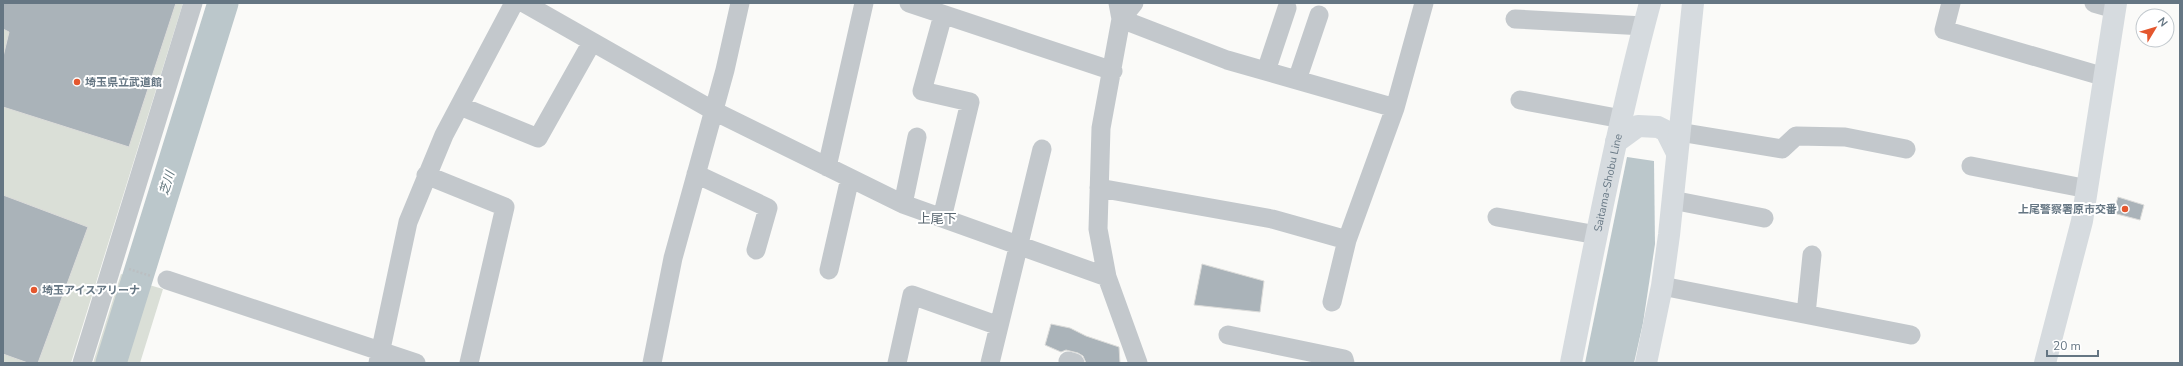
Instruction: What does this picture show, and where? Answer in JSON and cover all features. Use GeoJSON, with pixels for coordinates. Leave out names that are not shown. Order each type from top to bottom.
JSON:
{"type":"FeatureCollection","features":[{"type":"Feature","properties":{"kind":"main road","name":"Saitama-Shobu Line"},"geometry":{"type":"LineString","coordinates":[[1571,363],[1616,142],[1650,3]]}},
{"type":"Feature","properties":{"kind":"main road"},"geometry":{"type":"LineString","coordinates":[[1646,363],[1662,286],[1693,3]]}},
{"type":"Feature","properties":{"kind":"main road"},"geometry":{"type":"LineString","coordinates":[[2045,363],[2082,221],[2106,77],[2116,6]]}},
{"type":"Feature","properties":{"kind":"main road"},"geometry":{"type":"LineString","coordinates":[[1616,142],[1638,126],[1658,127],[1666,131],[1678,142]]}},
{"type":"Feature","properties":{"kind":"street"},"geometry":{"type":"LineString","coordinates":[[82,363],[193,3]]}},
{"type":"Feature","properties":{"kind":"street"},"geometry":{"type":"LineString","coordinates":[[379,357],[408,222],[426,175],[514,3]]}},
{"type":"Feature","properties":{"kind":"street"},"geometry":{"type":"LineString","coordinates":[[524,3],[714,111],[903,204],[1107,277]]}},
{"type":"Feature","properties":{"kind":"street"},"geometry":{"type":"LineString","coordinates":[[652,363],[673,258],[714,111],[740,3]]}},
{"type":"Feature","properties":{"kind":"street"},"geometry":{"type":"LineString","coordinates":[[827,167],[864,3]]}},
{"type":"Feature","properties":{"kind":"street"},"geometry":{"type":"LineString","coordinates":[[909,3],[1113,72]]}},
{"type":"Feature","properties":{"kind":"street"},"geometry":{"type":"LineString","coordinates":[[1120,11],[1134,3]]}},
{"type":"Feature","properties":{"kind":"street"},"geometry":{"type":"LineString","coordinates":[[1332,302],[1347,240],[1396,108],[1424,3]]}},
{"type":"Feature","properties":{"kind":"street"},"geometry":{"type":"LineString","coordinates":[[1951,3],[1944,30],[2106,77]]}},
{"type":"Feature","properties":{"kind":"street"},"geometry":{"type":"LineString","coordinates":[[2094,3],[2116,6]]}},
{"type":"Feature","properties":{"kind":"street"},"geometry":{"type":"LineString","coordinates":[[1266,71],[1287,8]]}},
{"type":"Feature","properties":{"kind":"street"},"geometry":{"type":"LineString","coordinates":[[1120,11],[1227,60],[1396,108]]}},
{"type":"Feature","properties":{"kind":"street"},"geometry":{"type":"LineString","coordinates":[[1120,11],[1113,72],[1102,128],[1098,229],[1107,277],[1138,363]]}},
{"type":"Feature","properties":{"kind":"street"},"geometry":{"type":"LineString","coordinates":[[942,218],[970,102],[922,91],[943,14]]}},
{"type":"Feature","properties":{"kind":"street"},"geometry":{"type":"LineString","coordinates":[[1297,80],[1319,15]]}},
{"type":"Feature","properties":{"kind":"street"},"geometry":{"type":"LineString","coordinates":[[1516,19],[1644,26]]}},
{"type":"Feature","properties":{"kind":"street"},"geometry":{"type":"LineString","coordinates":[[460,106],[538,138],[592,42]]}},
{"type":"Feature","properties":{"kind":"street"},"geometry":{"type":"LineString","coordinates":[[1520,100],[1622,119]]}},
{"type":"Feature","properties":{"kind":"street"},"geometry":{"type":"LineString","coordinates":[[1678,142],[1782,149],[1796,136],[1845,137],[1906,149]]}},
{"type":"Feature","properties":{"kind":"street"},"geometry":{"type":"LineString","coordinates":[[903,204],[917,137]]}},
{"type":"Feature","properties":{"kind":"street"},"geometry":{"type":"LineString","coordinates":[[990,363],[1042,149]]}},
{"type":"Feature","properties":{"kind":"street"},"geometry":{"type":"LineString","coordinates":[[1971,166],[2088,189]]}},
{"type":"Feature","properties":{"kind":"street"},"geometry":{"type":"LineString","coordinates":[[696,174],[768,208],[756,250]]}},
{"type":"Feature","properties":{"kind":"street"},"geometry":{"type":"LineString","coordinates":[[426,175],[505,206],[469,363]]}},
{"type":"Feature","properties":{"kind":"street"},"geometry":{"type":"LineString","coordinates":[[829,270],[850,178]]}},
{"type":"Feature","properties":{"kind":"street"},"geometry":{"type":"LineString","coordinates":[[1099,188],[1272,219],[1347,240]]}},
{"type":"Feature","properties":{"kind":"street"},"geometry":{"type":"LineString","coordinates":[[1672,200],[1764,218]]}},
{"type":"Feature","properties":{"kind":"street"},"geometry":{"type":"LineString","coordinates":[[1498,216],[1597,235]]}},
{"type":"Feature","properties":{"kind":"street"},"geometry":{"type":"LineString","coordinates":[[1806,314],[1812,255]]}},
{"type":"Feature","properties":{"kind":"street"},"geometry":{"type":"LineString","coordinates":[[167,280],[379,357],[416,363]]}},
{"type":"Feature","properties":{"kind":"street"},"geometry":{"type":"LineString","coordinates":[[1662,286],[1911,335]]}},
{"type":"Feature","properties":{"kind":"street"},"geometry":{"type":"LineString","coordinates":[[897,363],[912,295],[999,326]]}},
{"type":"Feature","properties":{"kind":"street"},"geometry":{"type":"LineString","coordinates":[[1228,335],[1344,359],[1345,363]]}},
{"type":"Feature","properties":{"kind":"path"},"geometry":{"type":"LineString","coordinates":[[124,268],[167,280]]}},
{"type":"Feature","properties":{"kind":"shaded area"},"geometry":{"type":"Polygon","coordinates":[[[3,3],[183,3],[71,363],[3,363],[3,3]]]}},
{"type":"Feature","properties":{"kind":"shaded area"},"geometry":{"type":"Polygon","coordinates":[[[1627,157],[1654,161],[1655,244],[1643,323],[1634,363],[1585,363],[1627,157]]]}},
{"type":"Feature","properties":{"kind":"shaded area"},"geometry":{"type":"Polygon","coordinates":[[[121,274],[134,278],[108,363],[93,363],[121,274]]]}},
{"type":"Feature","properties":{"kind":"shaded area"},"geometry":{"type":"Polygon","coordinates":[[[139,282],[163,289],[140,363],[114,363],[139,282]]]}},
{"type":"Feature","properties":{"kind":"building","name":"埼玉県立武道館"},"geometry":{"type":"Polygon","coordinates":[[[3,3],[176,3],[129,147],[3,107],[3,57],[9,32],[3,29],[3,3]]]}},
{"type":"Feature","properties":{"kind":"building","name":"埼玉アイスアリーナ"},"geometry":{"type":"Polygon","coordinates":[[[3,195],[88,227],[38,363],[28,363],[3,354],[3,195]]]}},
{"type":"Feature","properties":{"kind":"building"},"geometry":{"type":"Polygon","coordinates":[[[2118,197],[2144,205],[2140,220],[2113,213],[2118,197]]]}},
{"type":"Feature","properties":{"kind":"building"},"geometry":{"type":"Polygon","coordinates":[[[1202,264],[1264,281],[1260,312],[1194,305],[1202,264]]]}},
{"type":"Feature","properties":{"kind":"building"},"geometry":{"type":"Polygon","coordinates":[[[1051,324],[1070,328],[1086,336],[1119,347],[1120,363],[1086,363],[1083,356],[1078,353],[1066,350],[1061,352],[1045,345],[1051,324]]]}},
{"type":"Feature","properties":{"kind":"waterway","name":"芝川"},"geometry":{"type":"LineString","coordinates":[[111,363],[223,3]]}},
{"type":"Feature","properties":{"kind":"place","name":"埼玉県立武道館"},"geometry":{"type":"Point","coordinates":[77,82]}},
{"type":"Feature","properties":{"kind":"place","name":"上尾警察署原市交番"},"geometry":{"type":"Point","coordinates":[2125,209]}},
{"type":"Feature","properties":{"kind":"place","name":"埼玉アイスアリーナ"},"geometry":{"type":"Point","coordinates":[34,290]}},
{"type":"Feature","properties":{"kind":"district","name":"上尾下"},"geometry":{"type":"Point","coordinates":[937,218]}}]}
